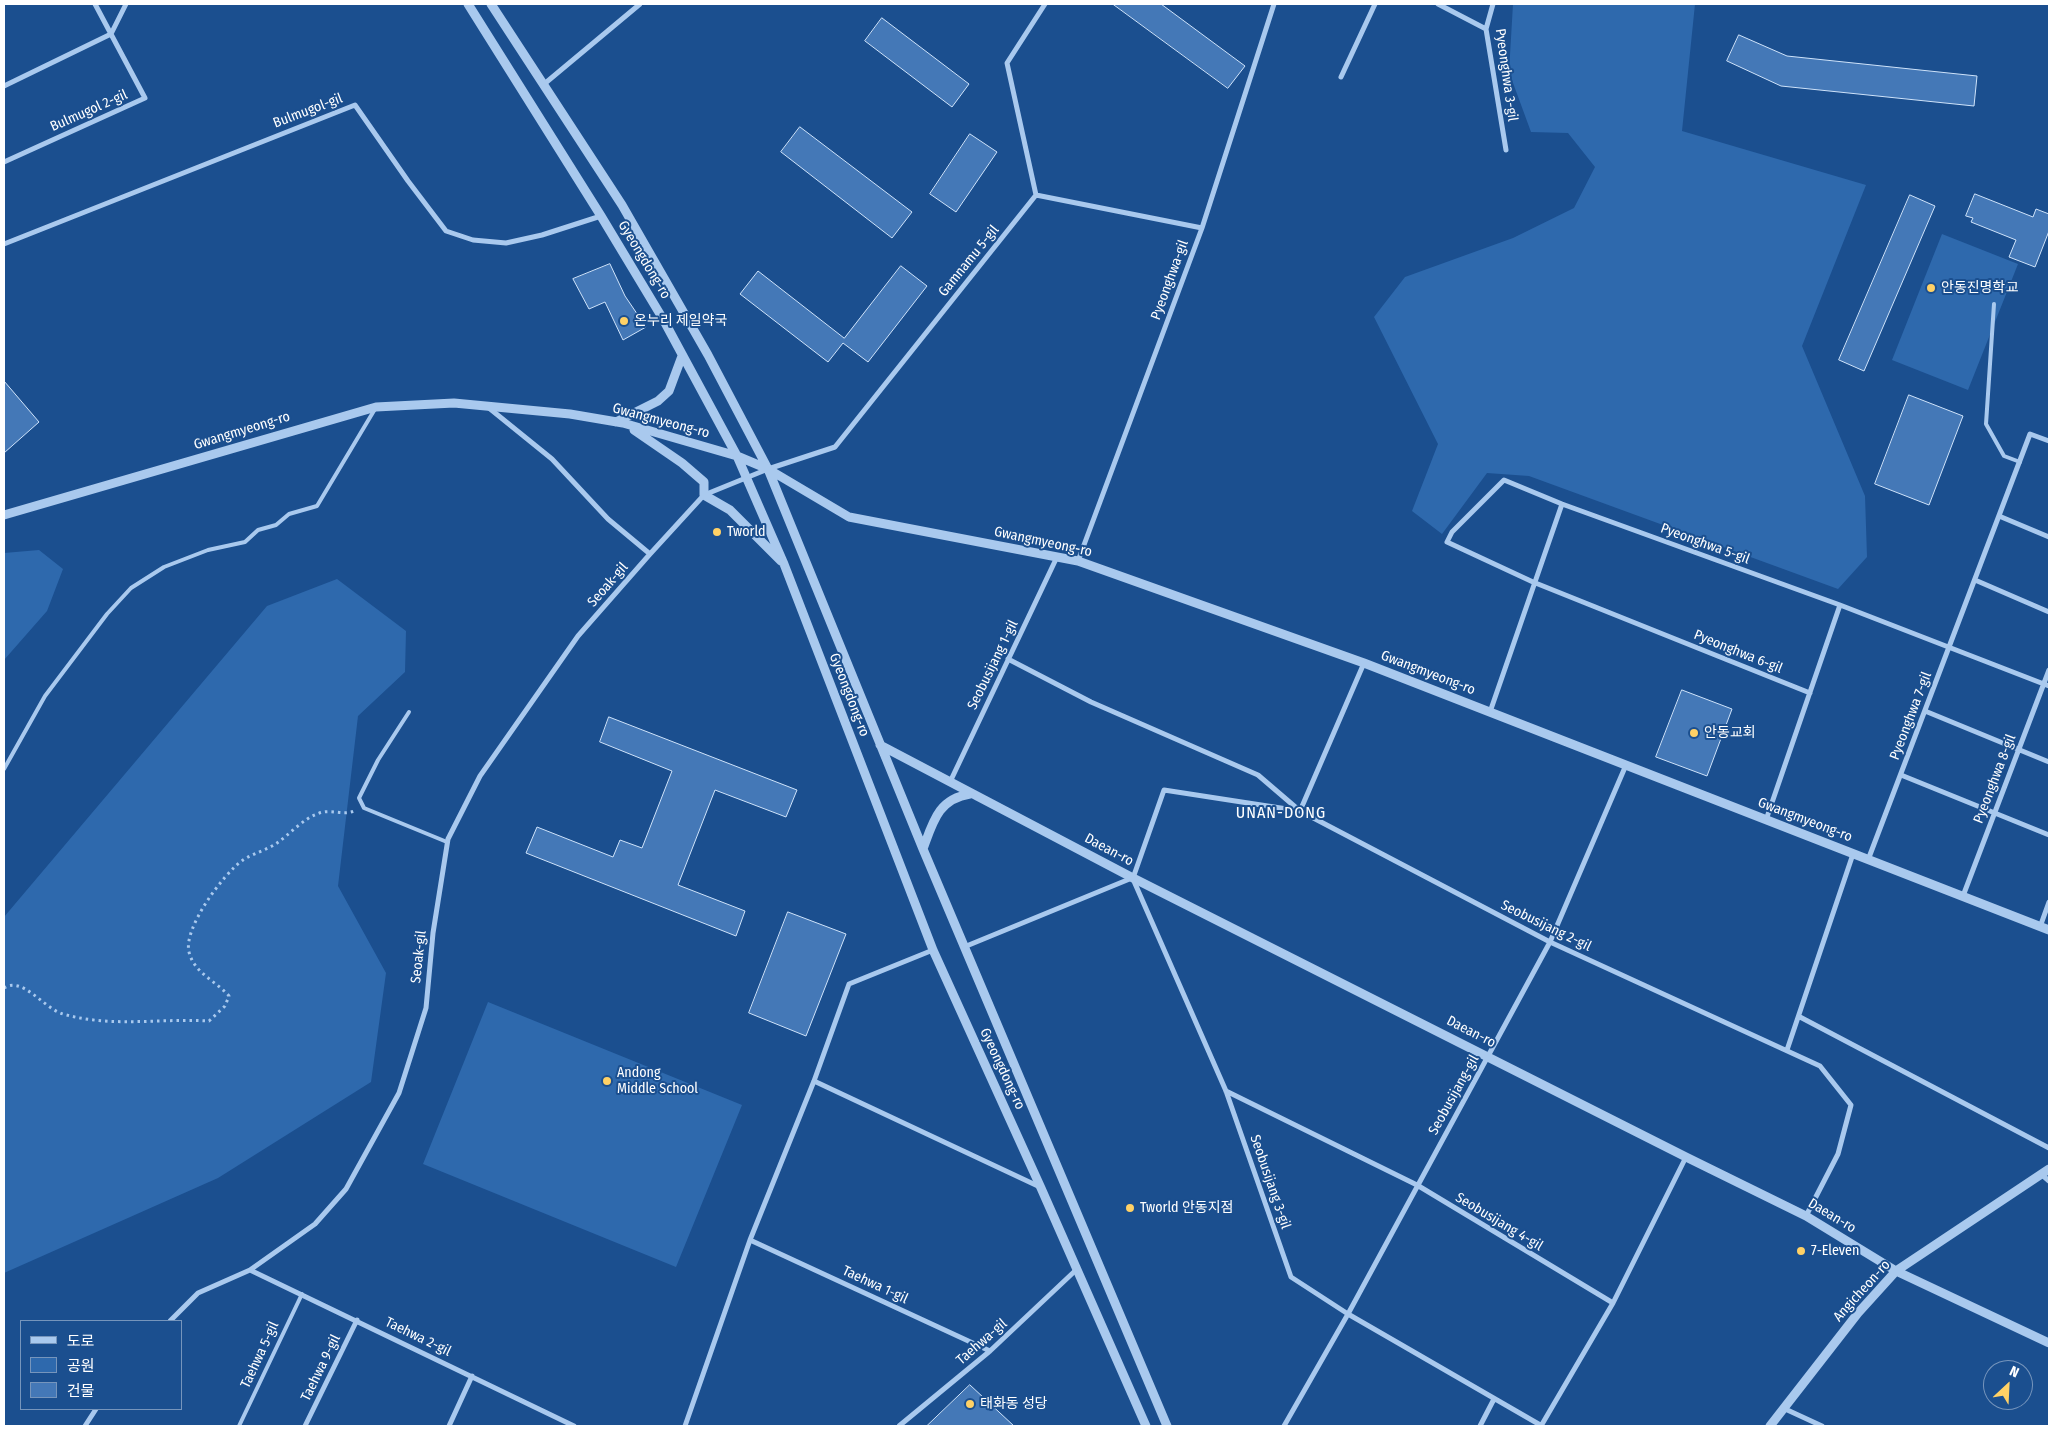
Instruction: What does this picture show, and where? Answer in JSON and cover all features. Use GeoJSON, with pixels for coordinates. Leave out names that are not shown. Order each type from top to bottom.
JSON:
{"type":"FeatureCollection","features":[{"type":"Feature","properties":{"kind":"street"},"geometry":{"type":"LineString","coordinates":[[95,4],[111,34]]}},
{"type":"Feature","properties":{"kind":"street"},"geometry":{"type":"LineString","coordinates":[[4,86],[111,34],[126,4]]}},
{"type":"Feature","properties":{"kind":"street","name":"Gyeongdong-ro"},"geometry":{"type":"LineString","coordinates":[[468,4],[663,319],[748,479],[784,564],[933,950],[1146,1426]]}},
{"type":"Feature","properties":{"kind":"street","name":"Gyeongdong-ro"},"geometry":{"type":"LineString","coordinates":[[491,4],[622,206],[708,355],[768,469],[923,849],[1167,1426]]}},
{"type":"Feature","properties":{"kind":"street"},"geometry":{"type":"LineString","coordinates":[[543,85],[640,4]]}},
{"type":"Feature","properties":{"kind":"street"},"geometry":{"type":"LineString","coordinates":[[1045,4],[1007,63],[1036,195],[1202,228]]}},
{"type":"Feature","properties":{"kind":"street","name":"Pyeonghwa-gil"},"geometry":{"type":"LineString","coordinates":[[1078,561],[1202,228],[1274,4]]}},
{"type":"Feature","properties":{"kind":"street"},"geometry":{"type":"LineString","coordinates":[[1341,77],[1375,4]]}},
{"type":"Feature","properties":{"kind":"street"},"geometry":{"type":"LineString","coordinates":[[1438,4],[1486,29]]}},
{"type":"Feature","properties":{"kind":"street","name":"Pyeonghwa 3-gil"},"geometry":{"type":"LineString","coordinates":[[1493,4],[1486,29],[1506,150]]}},
{"type":"Feature","properties":{"kind":"street","name":"Bulmugol 2-gil"},"geometry":{"type":"LineString","coordinates":[[4,162],[145,98],[111,34]]}},
{"type":"Feature","properties":{"kind":"street","name":"Bulmugol-gil"},"geometry":{"type":"LineString","coordinates":[[4,244],[355,105],[408,181],[446,230],[473,240],[506,243],[542,235],[601,216]]}},
{"type":"Feature","properties":{"kind":"street","name":"Gamnamu 5-gil"},"geometry":{"type":"LineString","coordinates":[[768,469],[835,447],[1036,195]]}},
{"type":"Feature","properties":{"kind":"street"},"geometry":{"type":"LineString","coordinates":[[682,356],[669,391],[658,401],[619,423],[682,463],[704,482],[704,495],[730,510],[784,564]]}},
{"type":"Feature","properties":{"kind":"street","name":"Gwangmyeong-ro"},"geometry":{"type":"LineString","coordinates":[[4,515],[376,407],[454,403],[570,414],[619,423],[737,456],[768,469],[849,517],[1078,561],[1364,663],[2049,930]]}},
{"type":"Feature","properties":{"kind":"street"},"geometry":{"type":"LineString","coordinates":[[489,407],[552,459],[608,519],[650,554]]}},
{"type":"Feature","properties":{"kind":"street","name":"Pyeonghwa 7-gil"},"geometry":{"type":"LineString","coordinates":[[1868,860],[2030,434],[2049,441]]}},
{"type":"Feature","properties":{"kind":"street","name":"Seoak-gil"},"geometry":{"type":"LineString","coordinates":[[171,1320],[198,1293],[250,1270],[315,1224],[346,1189],[399,1093],[426,1008],[433,933],[448,842],[480,776],[578,636],[704,495],[748,479],[768,469]]}},
{"type":"Feature","properties":{"kind":"street","name":"Pyeonghwa 5-gil"},"geometry":{"type":"LineString","coordinates":[[1533,582],[1447,542],[1452,532],[1504,480],[1562,504],[1950,646],[2047,685]]}},
{"type":"Feature","properties":{"kind":"street"},"geometry":{"type":"LineString","coordinates":[[1490,712],[1533,582],[1562,504]]}},
{"type":"Feature","properties":{"kind":"street"},"geometry":{"type":"LineString","coordinates":[[1999,516],[2049,537]]}},
{"type":"Feature","properties":{"kind":"street","name":"Seobusijang 1-gil"},"geometry":{"type":"LineString","coordinates":[[949,783],[1057,557]]}},
{"type":"Feature","properties":{"kind":"street"},"geometry":{"type":"LineString","coordinates":[[1975,580],[2049,612]]}},
{"type":"Feature","properties":{"kind":"street","name":"Pyeonghwa 6-gil"},"geometry":{"type":"LineString","coordinates":[[1533,582],[1810,693]]}},
{"type":"Feature","properties":{"kind":"street"},"geometry":{"type":"LineString","coordinates":[[1765,820],[1840,605]]}},
{"type":"Feature","properties":{"kind":"street"},"geometry":{"type":"LineString","coordinates":[[1008,659],[1091,702],[1258,776],[1300,811],[1364,663]]}},
{"type":"Feature","properties":{"kind":"street","name":"Pyeonghwa 8-gil"},"geometry":{"type":"LineString","coordinates":[[1963,896],[2019,750],[2047,685],[2049,670]]}},
{"type":"Feature","properties":{"kind":"street"},"geometry":{"type":"LineString","coordinates":[[1925,711],[2049,762]]}},
{"type":"Feature","properties":{"kind":"street","name":"Daean-ro"},"geometry":{"type":"LineString","coordinates":[[880,745],[1132,878],[1488,1056],[1686,1158],[1806,1216],[1896,1271],[2049,1343]]}},
{"type":"Feature","properties":{"kind":"street","name":"Seobusijang-gil"},"geometry":{"type":"LineString","coordinates":[[1284,1426],[1348,1314],[1550,942],[1626,765]]}},
{"type":"Feature","properties":{"kind":"street"},"geometry":{"type":"LineString","coordinates":[[1901,774],[2049,835]]}},
{"type":"Feature","properties":{"kind":"street","name":"Seobusijang 2-gil"},"geometry":{"type":"LineString","coordinates":[[1132,878],[1164,790],[1300,811],[1550,942],[1820,1066],[1851,1105],[1838,1154],[1806,1216]]}},
{"type":"Feature","properties":{"kind":"street"},"geometry":{"type":"LineString","coordinates":[[923,849],[939,811],[949,800],[970,794]]}},
{"type":"Feature","properties":{"kind":"street"},"geometry":{"type":"LineString","coordinates":[[1787,1050],[1800,1018],[1853,854]]}},
{"type":"Feature","properties":{"kind":"street"},"geometry":{"type":"LineString","coordinates":[[964,947],[1132,878]]}},
{"type":"Feature","properties":{"kind":"street","name":"Seobusijang 3-gil"},"geometry":{"type":"LineString","coordinates":[[1132,878],[1226,1092],[1292,1277],[1348,1314],[1541,1426],[1613,1303]]}},
{"type":"Feature","properties":{"kind":"street"},"geometry":{"type":"LineString","coordinates":[[2040,927],[2049,902]]}},
{"type":"Feature","properties":{"kind":"street"},"geometry":{"type":"LineString","coordinates":[[685,1426],[750,1240],[814,1081],[849,984],[933,950]]}},
{"type":"Feature","properties":{"kind":"street"},"geometry":{"type":"LineString","coordinates":[[1800,1018],[2049,1148]]}},
{"type":"Feature","properties":{"kind":"street"},"geometry":{"type":"LineString","coordinates":[[814,1081],[1041,1188]]}},
{"type":"Feature","properties":{"kind":"street","name":"Seobusijang 4-gil"},"geometry":{"type":"LineString","coordinates":[[1226,1092],[1417,1185],[1613,1303]]}},
{"type":"Feature","properties":{"kind":"street"},"geometry":{"type":"LineString","coordinates":[[1613,1303],[1686,1158]]}},
{"type":"Feature","properties":{"kind":"street","name":"Angicheon-ro"},"geometry":{"type":"LineString","coordinates":[[1770,1426],[1858,1313],[1896,1271],[2049,1168]]}},
{"type":"Feature","properties":{"kind":"street"},"geometry":{"type":"LineString","coordinates":[[2041,1174],[2049,1181]]}},
{"type":"Feature","properties":{"kind":"street","name":"Taehwa 1-gil"},"geometry":{"type":"LineString","coordinates":[[750,1240],[990,1351]]}},
{"type":"Feature","properties":{"kind":"street","name":"Taehwa 2-gil"},"geometry":{"type":"LineString","coordinates":[[250,1270],[574,1426]]}},
{"type":"Feature","properties":{"kind":"street","name":"Taehwa-gil"},"geometry":{"type":"LineString","coordinates":[[899,1426],[990,1351],[1076,1270]]}},
{"type":"Feature","properties":{"kind":"street","name":"Taehwa 9-gil"},"geometry":{"type":"LineString","coordinates":[[304,1426],[357,1320]]}},
{"type":"Feature","properties":{"kind":"street"},"geometry":{"type":"LineString","coordinates":[[450,1426],[472,1376]]}},
{"type":"Feature","properties":{"kind":"street"},"geometry":{"type":"LineString","coordinates":[[1480,1426],[1494,1399]]}},
{"type":"Feature","properties":{"kind":"street"},"geometry":{"type":"LineString","coordinates":[[1783,1408],[1822,1426]]}},
{"type":"Feature","properties":{"kind":"street"},"geometry":{"type":"LineString","coordinates":[[85,1426],[95,1410]]}},
{"type":"Feature","properties":{"kind":"lane"},"geometry":{"type":"LineString","coordinates":[[1994,304],[1986,424],[2004,456],[2020,462]]}},
{"type":"Feature","properties":{"kind":"lane"},"geometry":{"type":"LineString","coordinates":[[4,769],[45,696],[107,614],[131,588],[164,567],[208,550],[245,542],[258,530],[276,525],[289,514],[317,506],[376,407]]}},
{"type":"Feature","properties":{"kind":"lane"},"geometry":{"type":"LineString","coordinates":[[409,712],[378,760],[359,798],[364,808],[448,842]]}},
{"type":"Feature","properties":{"kind":"lane","name":"Taehwa 5-gil"},"geometry":{"type":"LineString","coordinates":[[239,1426],[302,1294]]}},
{"type":"Feature","properties":{"kind":"path"},"geometry":{"type":"LineString","coordinates":[[4,988],[10,984],[20,984],[54,1010],[94,1021],[122,1023],[186,1020],[209,1021],[225,1006],[229,996],[222,988],[203,975],[191,958],[188,942],[194,926],[212,894],[244,859],[275,844],[317,814],[328,811],[348,814],[364,808]]}},
{"type":"Feature","properties":{"kind":"green space"},"geometry":{"type":"Polygon","coordinates":[[[1513,4],[1695,4],[1682,131],[1866,185],[1802,346],[1865,496],[1867,557],[1838,589],[1529,476],[1487,473],[1442,534],[1412,511],[1438,444],[1374,317],[1405,277],[1513,238],[1574,208],[1595,167],[1568,133],[1531,132],[1509,72],[1513,4]]]}},
{"type":"Feature","properties":{"kind":"green space"},"geometry":{"type":"Polygon","coordinates":[[[1942,234],[2018,264],[1968,390],[1892,360],[1942,234]]]}},
{"type":"Feature","properties":{"kind":"green space"},"geometry":{"type":"Polygon","coordinates":[[[39,550],[63,569],[47,611],[4,660],[4,553],[39,550]]]}},
{"type":"Feature","properties":{"kind":"green space"},"geometry":{"type":"Polygon","coordinates":[[[337,579],[406,631],[405,672],[358,716],[338,886],[386,973],[371,1082],[218,1178],[4,1273],[4,917],[267,606],[337,579]]]}},
{"type":"Feature","properties":{"kind":"green space"},"geometry":{"type":"Polygon","coordinates":[[[488,1002],[742,1105],[676,1267],[423,1164],[488,1002]]]}},
{"type":"Feature","properties":{"kind":"building"},"geometry":{"type":"Polygon","coordinates":[[[1113,4],[1161,4],[1245,66],[1228,88],[1113,4]]]}},
{"type":"Feature","properties":{"kind":"building"},"geometry":{"type":"Polygon","coordinates":[[[882,18],[969,84],[952,107],[865,41],[882,18]]]}},
{"type":"Feature","properties":{"kind":"building"},"geometry":{"type":"Polygon","coordinates":[[[1739,35],[1787,56],[1977,76],[1974,106],[1781,86],[1727,61],[1739,35]]]}},
{"type":"Feature","properties":{"kind":"building"},"geometry":{"type":"Polygon","coordinates":[[[800,127],[912,212],[892,238],[781,152],[800,127]]]}},
{"type":"Feature","properties":{"kind":"building"},"geometry":{"type":"Polygon","coordinates":[[[970,134],[997,152],[956,212],[930,194],[970,134]]]}},
{"type":"Feature","properties":{"kind":"building"},"geometry":{"type":"Polygon","coordinates":[[[1975,194],[2033,217],[2036,209],[2049,214],[2049,231],[2035,267],[2009,257],[2016,240],[1971,222],[1973,218],[1966,216],[1975,194]]]}},
{"type":"Feature","properties":{"kind":"building"},"geometry":{"type":"Polygon","coordinates":[[[1910,195],[1935,206],[1864,371],[1839,360],[1910,195]]]}},
{"type":"Feature","properties":{"kind":"building"},"geometry":{"type":"Polygon","coordinates":[[[610,264],[625,296],[646,327],[623,340],[605,302],[589,309],[573,279],[610,264]]]}},
{"type":"Feature","properties":{"kind":"building"},"geometry":{"type":"Polygon","coordinates":[[[901,266],[927,286],[868,362],[843,343],[828,362],[740,294],[758,271],[844,338],[901,266]]]}},
{"type":"Feature","properties":{"kind":"building"},"geometry":{"type":"Polygon","coordinates":[[[4,381],[39,422],[4,453],[4,381]]]}},
{"type":"Feature","properties":{"kind":"building"},"geometry":{"type":"Polygon","coordinates":[[[1909,395],[1963,416],[1929,505],[1875,484],[1909,395]]]}},
{"type":"Feature","properties":{"kind":"building","name":"안동교회"},"geometry":{"type":"Polygon","coordinates":[[[1682,690],[1732,709],[1707,776],[1656,757],[1682,690]]]}},
{"type":"Feature","properties":{"kind":"building"},"geometry":{"type":"Polygon","coordinates":[[[609,717],[797,790],[786,817],[715,790],[678,885],[745,911],[736,936],[526,853],[537,827],[613,857],[620,840],[642,848],[672,771],[600,742],[609,717]]]}},
{"type":"Feature","properties":{"kind":"building"},"geometry":{"type":"Polygon","coordinates":[[[788,912],[846,934],[806,1036],[749,1013],[788,912]]]}},
{"type":"Feature","properties":{"kind":"building","name":"태화동 성당"},"geometry":{"type":"Polygon","coordinates":[[[970,1385],[1014,1426],[927,1426],[970,1385]]]}},
{"type":"Feature","properties":{"kind":"place","name":"안동진명학교"},"geometry":{"type":"Point","coordinates":[1931,288]}},
{"type":"Feature","properties":{"kind":"place","name":"온누리 제일약국"},"geometry":{"type":"Point","coordinates":[624,321]}},
{"type":"Feature","properties":{"kind":"place","name":"Tworld"},"geometry":{"type":"Point","coordinates":[717,532]}},
{"type":"Feature","properties":{"kind":"place","name":"안동교회"},"geometry":{"type":"Point","coordinates":[1694,733]}},
{"type":"Feature","properties":{"kind":"place","name":"Andong Middle School"},"geometry":{"type":"Point","coordinates":[607,1081]}},
{"type":"Feature","properties":{"kind":"place","name":"Tworld 안동지점"},"geometry":{"type":"Point","coordinates":[1130,1208]}},
{"type":"Feature","properties":{"kind":"place","name":"7-Eleven"},"geometry":{"type":"Point","coordinates":[1801,1251]}},
{"type":"Feature","properties":{"kind":"place","name":"태화동 성당"},"geometry":{"type":"Point","coordinates":[970,1404]}},
{"type":"Feature","properties":{"kind":"district","name":"UNAN-DONG"},"geometry":{"type":"Point","coordinates":[1281,814]}}]}
